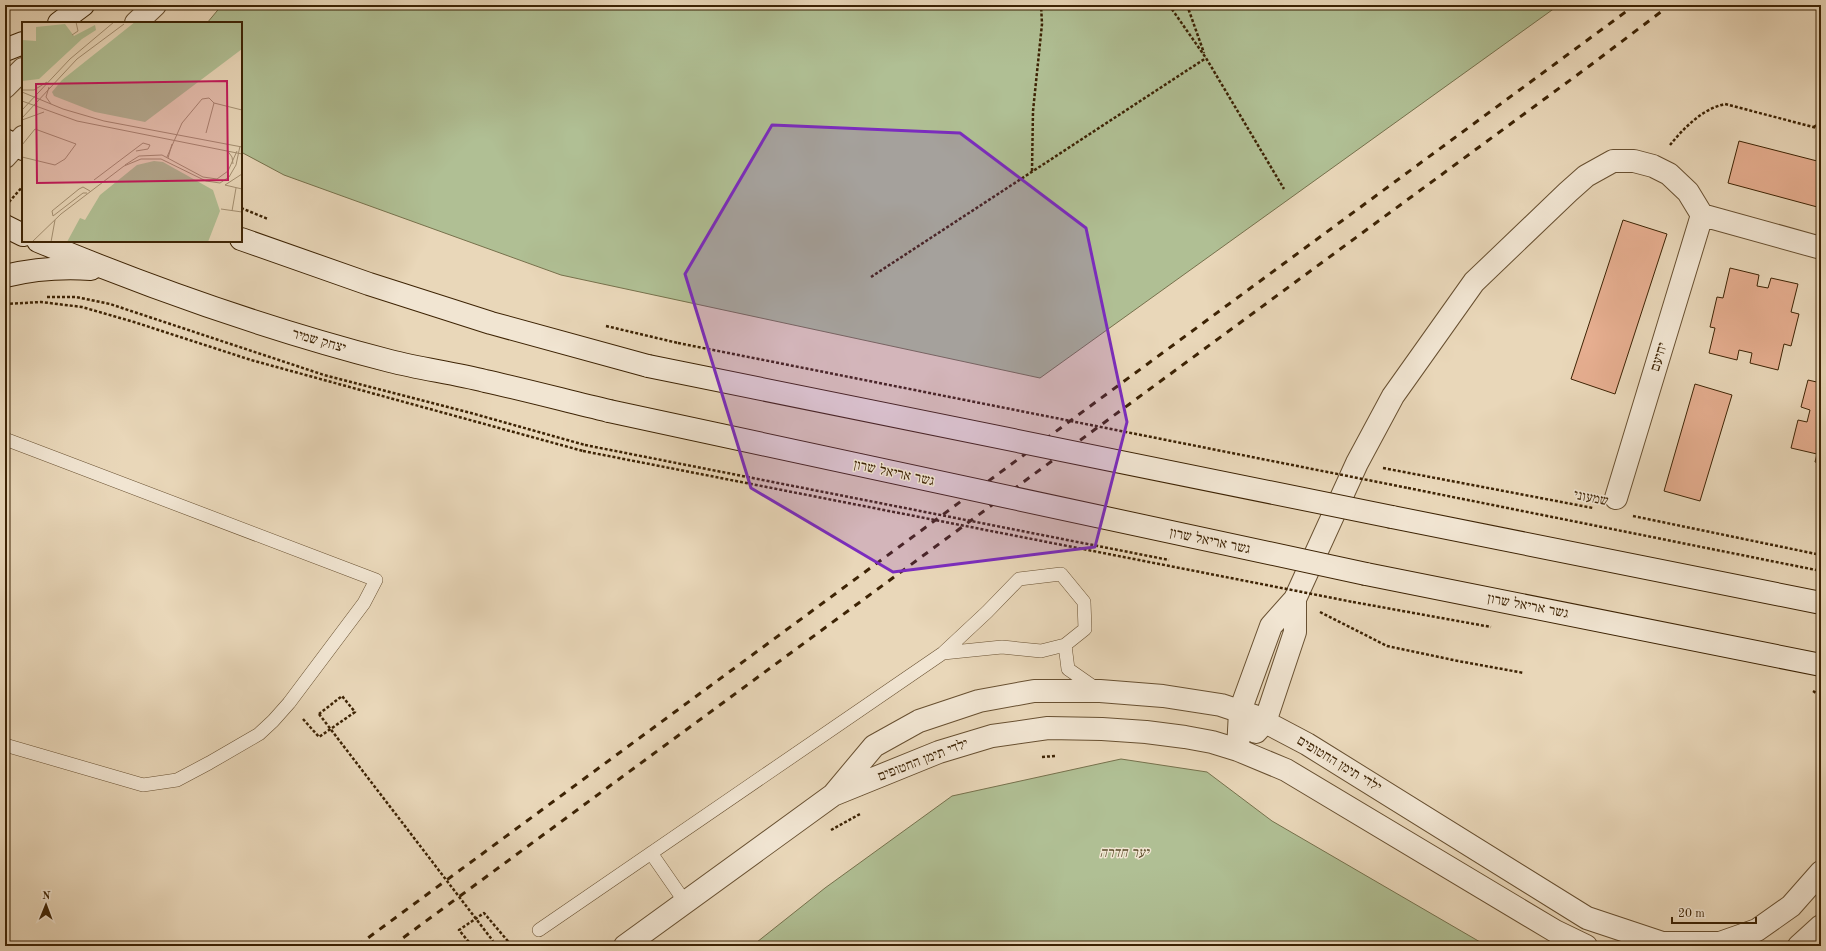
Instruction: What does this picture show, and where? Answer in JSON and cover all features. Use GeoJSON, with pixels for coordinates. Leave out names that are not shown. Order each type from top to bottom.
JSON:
{"type":"FeatureCollection","features":[{"type":"Feature","properties":{"kind":"street"},"geometry":{"type":"LineString","coordinates":[[60,22],[83,5]]}},
{"type":"Feature","properties":{"kind":"street"},"geometry":{"type":"LineString","coordinates":[[71,22],[89,5]]}},
{"type":"Feature","properties":{"kind":"street"},"geometry":{"type":"LineString","coordinates":[[137,22],[155,5]]}},
{"type":"Feature","properties":{"kind":"street"},"geometry":{"type":"LineString","coordinates":[[5,50],[22,43]]}},
{"type":"Feature","properties":{"kind":"street"},"geometry":{"type":"LineString","coordinates":[[5,87],[22,70]]}},
{"type":"Feature","properties":{"kind":"street"},"geometry":{"type":"LineString","coordinates":[[1238,750],[1240,711],[1271,626],[1295,599],[1357,463],[1393,396],[1474,282],[1586,176],[1613,161],[1634,161],[1653,166],[1669,174],[1688,192],[1702,215],[1821,248]]}},
{"type":"Feature","properties":{"kind":"street","name":"יחיעם"},"geometry":{"type":"LineString","coordinates":[[1622,507],[1702,215]]}},
{"type":"Feature","properties":{"kind":"street"},"geometry":{"type":"LineString","coordinates":[[5,226],[22,234]]}},
{"type":"Feature","properties":{"kind":"street"},"geometry":{"type":"LineString","coordinates":[[242,239],[369,284],[491,323],[648,366],[1821,603]]}},
{"type":"Feature","properties":{"kind":"street","name":"יצחק שמיר"},"geometry":{"type":"LineString","coordinates":[[40,242],[107,270],[231,315],[327,344],[392,362],[485,381],[609,411]]}},
{"type":"Feature","properties":{"kind":"street"},"geometry":{"type":"LineString","coordinates":[[5,276],[28,270],[67,267],[107,270]]}},
{"type":"Feature","properties":{"kind":"street","name":"גשר אריאל שרון"},"geometry":{"type":"LineString","coordinates":[[609,411],[1366,574],[1819,665]]}},
{"type":"Feature","properties":{"kind":"street"},"geometry":{"type":"LineString","coordinates":[[1238,750],[1266,722],[1295,632],[1295,599]]}},
{"type":"Feature","properties":{"kind":"street","name":"ילדי תימן החטופים"},"geometry":{"type":"LineString","coordinates":[[833,795],[874,746],[919,721],[979,701],[1034,691],[1100,691],[1200,701],[1240,711],[1266,722],[1307,744],[1587,918],[1662,943],[1720,943],[1757,930],[1791,906],[1821,872]]}},
{"type":"Feature","properties":{"kind":"street","name":"ילדי תימן החטופים"},"geometry":{"type":"LineString","coordinates":[[625,946],[833,795],[939,752],[992,736],[1048,728],[1102,729],[1146,732],[1185,737],[1238,750],[1286,770],[1555,931],[1586,946]]}},
{"type":"Feature","properties":{"kind":"street"},"geometry":{"type":"LineString","coordinates":[[1799,946],[1821,926]]}},
{"type":"Feature","properties":{"kind":"lane"},"geometry":{"type":"LineString","coordinates":[[5,439],[376,580],[364,603],[289,703],[273,721],[259,734],[209,764],[176,780],[143,785],[5,745]]}},
{"type":"Feature","properties":{"kind":"lane"},"geometry":{"type":"LineString","coordinates":[[539,930],[943,653],[987,612],[1019,579],[1061,574],[1084,602],[1085,629],[1065,645],[1041,651],[1002,647],[943,653]]}},
{"type":"Feature","properties":{"kind":"lane"},"geometry":{"type":"LineString","coordinates":[[1065,645],[1068,669],[1100,691]]}},
{"type":"Feature","properties":{"kind":"lane"},"geometry":{"type":"LineString","coordinates":[[652,853],[685,902]]}},
{"type":"Feature","properties":{"kind":"path"},"geometry":{"type":"LineString","coordinates":[[1032,171],[1033,111],[1042,24],[1041,5]]}},
{"type":"Feature","properties":{"kind":"path"},"geometry":{"type":"LineString","coordinates":[[1170,5],[1206,58],[1284,188]]}},
{"type":"Feature","properties":{"kind":"path"},"geometry":{"type":"LineString","coordinates":[[1187,5],[1206,58]]}},
{"type":"Feature","properties":{"kind":"path"},"geometry":{"type":"LineString","coordinates":[[871,277],[1206,58]]}},
{"type":"Feature","properties":{"kind":"path"},"geometry":{"type":"LineString","coordinates":[[1653,166],[1683,128],[1714,106],[1725,104],[1737,106],[1821,129]]}},
{"type":"Feature","properties":{"kind":"path"},"geometry":{"type":"LineString","coordinates":[[1814,127],[1821,122]]}},
{"type":"Feature","properties":{"kind":"path"},"geometry":{"type":"LineString","coordinates":[[5,206],[22,187]]}},
{"type":"Feature","properties":{"kind":"path"},"geometry":{"type":"LineString","coordinates":[[242,208],[270,220]]}},
{"type":"Feature","properties":{"kind":"path"},"geometry":{"type":"LineString","coordinates":[[45,297],[76,298],[110,304],[324,375],[471,413],[585,445],[1175,561]]}},
{"type":"Feature","properties":{"kind":"path"},"geometry":{"type":"LineString","coordinates":[[5,303],[24,299]]}},
{"type":"Feature","properties":{"kind":"path"},"geometry":{"type":"LineString","coordinates":[[5,303],[41,302],[82,307],[134,322],[251,360],[583,451],[1353,602]]}},
{"type":"Feature","properties":{"kind":"path"},"geometry":{"type":"LineString","coordinates":[[605,326],[678,343],[1821,571]]}},
{"type":"Feature","properties":{"kind":"path","name":"שמעוני"},"geometry":{"type":"LineString","coordinates":[[1357,463],[1597,509]]}},
{"type":"Feature","properties":{"kind":"path"},"geometry":{"type":"LineString","coordinates":[[1622,507],[1821,555]]}},
{"type":"Feature","properties":{"kind":"path"},"geometry":{"type":"LineString","coordinates":[[1295,599],[1387,646],[1524,673]]}},
{"type":"Feature","properties":{"kind":"path"},"geometry":{"type":"LineString","coordinates":[[319,737],[355,712],[342,696],[319,714],[493,941],[485,946]]}},
{"type":"Feature","properties":{"kind":"path"},"geometry":{"type":"LineString","coordinates":[[1038,757],[1060,755]]}},
{"type":"Feature","properties":{"kind":"path"},"geometry":{"type":"LineString","coordinates":[[828,832],[861,813]]}},
{"type":"Feature","properties":{"kind":"path"},"geometry":{"type":"LineString","coordinates":[[472,946],[459,930],[484,913],[512,946]]}},
{"type":"Feature","properties":{"kind":"highlighted area"},"geometry":{"type":"Polygon","coordinates":[[[772,125],[960,133],[1086,228],[1127,422],[1095,547],[893,572],[751,488],[685,274],[772,125]]]}},
{"type":"Feature","properties":{"kind":"green space"},"geometry":{"type":"Polygon","coordinates":[[[222,5],[1559,5],[1040,378],[561,275],[284,175],[242,153],[242,22],[208,22],[222,5]]]}},
{"type":"Feature","properties":{"kind":"green space","name":"יער חדרה"},"geometry":{"type":"Polygon","coordinates":[[[1121,759],[1207,772],[1272,821],[1487,946],[752,946],[825,888],[952,796],[1121,759]]]}},
{"type":"Feature","properties":{"kind":"building"},"geometry":{"type":"Polygon","coordinates":[[[1739,141],[1821,162],[1821,208],[1728,183],[1739,141]]]}},
{"type":"Feature","properties":{"kind":"building"},"geometry":{"type":"Polygon","coordinates":[[[1623,220],[1667,234],[1615,394],[1571,379],[1623,220]]]}},
{"type":"Feature","properties":{"kind":"building"},"geometry":{"type":"Polygon","coordinates":[[[1730,268],[1759,275],[1757,286],[1768,288],[1771,278],[1798,284],[1791,312],[1799,314],[1791,346],[1784,344],[1778,370],[1750,363],[1752,353],[1739,350],[1737,360],[1709,353],[1715,328],[1710,327],[1717,297],[1723,298],[1730,268]]]}},
{"type":"Feature","properties":{"kind":"building"},"geometry":{"type":"Polygon","coordinates":[[[1808,380],[1821,383],[1821,463],[1815,462],[1817,454],[1791,448],[1798,420],[1807,422],[1810,410],[1801,407],[1808,380]]]}},
{"type":"Feature","properties":{"kind":"building"},"geometry":{"type":"Polygon","coordinates":[[[1695,384],[1732,395],[1700,501],[1664,491],[1695,384]]]}},
{"type":"Feature","properties":{"kind":"railway"},"geometry":{"type":"LineString","coordinates":[[357,946],[1635,5]]}},
{"type":"Feature","properties":{"kind":"railway"},"geometry":{"type":"LineString","coordinates":[[392,946],[1588,67],[1670,5]]}}]}
